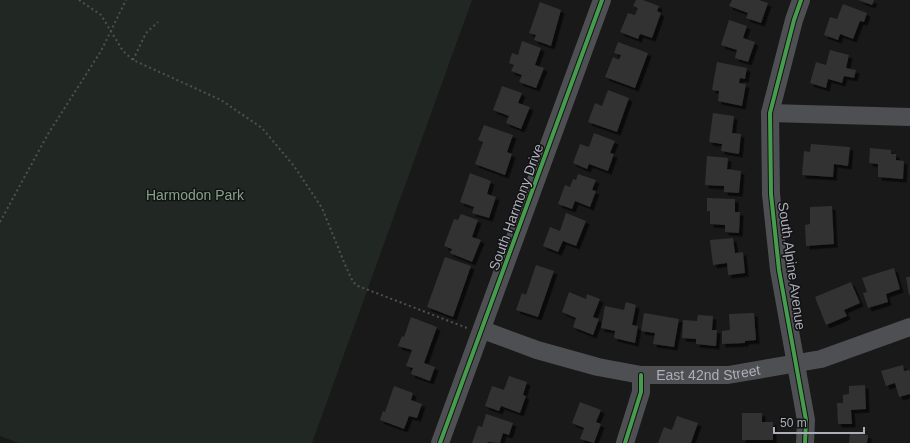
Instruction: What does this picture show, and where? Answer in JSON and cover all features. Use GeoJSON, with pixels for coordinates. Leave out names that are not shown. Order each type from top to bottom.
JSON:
{"type":"FeatureCollection","features":[{"type":"Feature","properties":{"kind":"street","name":"South Harmony Drive"},"geometry":{"type":"LineString","coordinates":[[440,443],[483,330],[602,0]]}},
{"type":"Feature","properties":{"kind":"street","name":"South Alpine Avenue"},"geometry":{"type":"LineString","coordinates":[[802,0],[794,20],[770,113],[771,194],[778,270],[806,420],[805,443]]}},
{"type":"Feature","properties":{"kind":"street"},"geometry":{"type":"LineString","coordinates":[[770,113],[910,117]]}},
{"type":"Feature","properties":{"kind":"street","name":"East 42nd Street"},"geometry":{"type":"LineString","coordinates":[[483,330],[564,358],[598,367],[641,375],[728,375],[796,365],[821,359],[910,327]]}},
{"type":"Feature","properties":{"kind":"street"},"geometry":{"type":"LineString","coordinates":[[625,443],[640,392],[641,375]]}},
{"type":"Feature","properties":{"kind":"path"},"geometry":{"type":"LineString","coordinates":[[79,0],[101,15],[123,51],[133,60],[221,100],[262,128],[294,166],[322,208],[348,272],[358,286],[471,330],[483,330]]}},
{"type":"Feature","properties":{"kind":"path"},"geometry":{"type":"LineString","coordinates":[[0,222],[48,134],[92,66],[111,32],[126,0]]}},
{"type":"Feature","properties":{"kind":"path"},"geometry":{"type":"LineString","coordinates":[[133,60],[146,33],[158,22]]}},
{"type":"Feature","properties":{"kind":"green space","name":"Harmodon Park"},"geometry":{"type":"Polygon","coordinates":[[[0,0],[472,0],[312,443],[19,443],[0,436],[0,0]]]}},
{"type":"Feature","properties":{"kind":"building"},"geometry":{"type":"Polygon","coordinates":[[[636,0],[643,0],[659,6],[657,11],[661,13],[652,38],[640,34],[638,39],[620,32],[628,13],[635,15],[638,8],[633,6],[636,0]]]}},
{"type":"Feature","properties":{"kind":"building"},"geometry":{"type":"Polygon","coordinates":[[[732,0],[759,0],[768,3],[761,23],[746,18],[748,13],[729,6],[732,0]]]}},
{"type":"Feature","properties":{"kind":"building"},"geometry":{"type":"Polygon","coordinates":[[[858,0],[874,0],[872,5],[858,0]]]}},
{"type":"Feature","properties":{"kind":"building"},"geometry":{"type":"Polygon","coordinates":[[[540,2],[561,10],[551,46],[534,40],[536,35],[529,33],[540,2]]]}},
{"type":"Feature","properties":{"kind":"building"},"geometry":{"type":"Polygon","coordinates":[[[843,4],[867,13],[864,22],[860,21],[853,39],[840,34],[838,40],[824,35],[830,17],[837,19],[843,4]]]}},
{"type":"Feature","properties":{"kind":"building"},"geometry":{"type":"Polygon","coordinates":[[[729,20],[747,26],[743,38],[755,42],[748,62],[735,58],[737,50],[721,45],[729,20]]]}},
{"type":"Feature","properties":{"kind":"building"},"geometry":{"type":"Polygon","coordinates":[[[522,41],[541,48],[535,65],[544,68],[536,88],[519,82],[522,75],[511,71],[514,65],[509,63],[512,53],[518,55],[522,41]]]}},
{"type":"Feature","properties":{"kind":"building"},"geometry":{"type":"Polygon","coordinates":[[[618,42],[648,53],[635,88],[605,77],[613,57],[619,60],[621,55],[614,53],[618,42]]]}},
{"type":"Feature","properties":{"kind":"building"},"geometry":{"type":"Polygon","coordinates":[[[830,50],[849,55],[846,68],[856,70],[854,78],[844,76],[842,83],[828,79],[826,88],[810,83],[816,62],[826,65],[830,50]]]}},
{"type":"Feature","properties":{"kind":"building"},"geometry":{"type":"Polygon","coordinates":[[[717,62],[747,68],[745,79],[740,78],[739,83],[746,84],[742,106],[718,101],[719,91],[712,90],[717,62]]]}},
{"type":"Feature","properties":{"kind":"building"},"geometry":{"type":"Polygon","coordinates":[[[502,86],[522,93],[518,103],[530,107],[521,129],[506,123],[509,116],[493,110],[502,86]]]}},
{"type":"Feature","properties":{"kind":"building"},"geometry":{"type":"Polygon","coordinates":[[[608,90],[629,98],[617,132],[588,122],[595,103],[602,106],[608,90]]]}},
{"type":"Feature","properties":{"kind":"building"},"geometry":{"type":"Polygon","coordinates":[[[713,113],[734,116],[732,133],[741,134],[739,154],[721,151],[722,144],[709,142],[713,113]]]}},
{"type":"Feature","properties":{"kind":"building"},"geometry":{"type":"Polygon","coordinates":[[[484,125],[513,135],[507,152],[512,154],[505,175],[475,164],[483,142],[478,140],[484,125]]]}},
{"type":"Feature","properties":{"kind":"building"},"geometry":{"type":"Polygon","coordinates":[[[594,133],[615,141],[610,153],[614,154],[608,171],[589,164],[587,169],[573,163],[580,144],[589,147],[594,133]]]}},
{"type":"Feature","properties":{"kind":"building"},"geometry":{"type":"Polygon","coordinates":[[[811,144],[850,147],[848,166],[834,164],[833,177],[802,175],[804,151],[810,152],[811,144]]]}},
{"type":"Feature","properties":{"kind":"building"},"geometry":{"type":"Polygon","coordinates":[[[870,148],[891,150],[891,154],[896,154],[896,160],[904,161],[903,179],[878,177],[878,164],[869,163],[870,148]]]}},
{"type":"Feature","properties":{"kind":"building"},"geometry":{"type":"Polygon","coordinates":[[[707,156],[728,158],[727,169],[741,171],[739,193],[724,192],[724,186],[705,185],[707,156]]]}},
{"type":"Feature","properties":{"kind":"building"},"geometry":{"type":"Polygon","coordinates":[[[470,173],[491,181],[487,194],[496,197],[489,218],[472,213],[474,207],[460,202],[470,173]]]}},
{"type":"Feature","properties":{"kind":"building"},"geometry":{"type":"Polygon","coordinates":[[[578,174],[596,180],[592,190],[596,191],[590,207],[575,201],[572,209],[558,204],[565,185],[570,187],[573,179],[576,180],[578,174]]]}},
{"type":"Feature","properties":{"kind":"building"},"geometry":{"type":"Polygon","coordinates":[[[707,198],[735,199],[735,212],[740,212],[739,233],[725,232],[725,225],[710,224],[710,211],[707,211],[707,198]]]}},
{"type":"Feature","properties":{"kind":"building"},"geometry":{"type":"Polygon","coordinates":[[[832,206],[834,244],[806,246],[805,225],[810,224],[810,207],[832,206]]]}},
{"type":"Feature","properties":{"kind":"building"},"geometry":{"type":"Polygon","coordinates":[[[566,213],[586,221],[576,246],[563,241],[558,252],[543,246],[550,227],[560,231],[566,213]]]}},
{"type":"Feature","properties":{"kind":"building"},"geometry":{"type":"Polygon","coordinates":[[[461,214],[478,220],[472,237],[481,240],[472,262],[450,253],[452,249],[444,246],[454,219],[458,220],[461,214]]]}},
{"type":"Feature","properties":{"kind":"building"},"geometry":{"type":"Polygon","coordinates":[[[733,238],[735,253],[743,252],[745,273],[728,275],[727,263],[713,265],[710,240],[733,238]]]}},
{"type":"Feature","properties":{"kind":"building"},"geometry":{"type":"Polygon","coordinates":[[[445,257],[471,266],[453,317],[427,307],[445,257]]]}},
{"type":"Feature","properties":{"kind":"building"},"geometry":{"type":"Polygon","coordinates":[[[536,265],[554,271],[538,317],[516,310],[522,293],[526,295],[536,265]]]}},
{"type":"Feature","properties":{"kind":"building"},"geometry":{"type":"Polygon","coordinates":[[[894,268],[900,289],[886,294],[888,302],[868,308],[863,293],[867,292],[862,278],[894,268]]]}},
{"type":"Feature","properties":{"kind":"building"},"geometry":{"type":"Polygon","coordinates":[[[906,277],[910,277],[910,295],[909,295],[906,277]]]}},
{"type":"Feature","properties":{"kind":"building"},"geometry":{"type":"Polygon","coordinates":[[[851,282],[860,303],[844,310],[847,316],[826,325],[815,297],[851,282]]]}},
{"type":"Feature","properties":{"kind":"building"},"geometry":{"type":"Polygon","coordinates":[[[569,292],[586,299],[587,294],[600,299],[593,317],[599,319],[593,335],[573,327],[576,318],[562,312],[569,292]]]}},
{"type":"Feature","properties":{"kind":"building"},"geometry":{"type":"Polygon","coordinates":[[[626,302],[636,305],[632,325],[638,326],[635,343],[614,338],[615,331],[601,328],[605,306],[624,310],[626,302]]]}},
{"type":"Feature","properties":{"kind":"building"},"geometry":{"type":"Polygon","coordinates":[[[644,313],[679,319],[674,347],[653,344],[655,333],[641,331],[644,313]]]}},
{"type":"Feature","properties":{"kind":"building"},"geometry":{"type":"Polygon","coordinates":[[[754,313],[756,340],[745,341],[745,343],[722,344],[722,331],[730,330],[729,314],[754,313]]]}},
{"type":"Feature","properties":{"kind":"building"},"geometry":{"type":"Polygon","coordinates":[[[698,315],[713,316],[712,330],[717,330],[716,346],[696,344],[696,339],[682,338],[683,320],[697,321],[698,315]]]}},
{"type":"Feature","properties":{"kind":"building"},"geometry":{"type":"Polygon","coordinates":[[[411,317],[437,327],[424,363],[435,367],[430,381],[411,374],[413,368],[406,366],[412,350],[398,346],[402,336],[404,337],[411,317]]]}},
{"type":"Feature","properties":{"kind":"building"},"geometry":{"type":"Polygon","coordinates":[[[903,365],[904,371],[909,370],[910,372],[910,394],[899,397],[895,383],[886,386],[881,371],[903,365]]]}},
{"type":"Feature","properties":{"kind":"building"},"geometry":{"type":"Polygon","coordinates":[[[509,376],[527,382],[523,395],[526,396],[520,413],[501,406],[499,411],[485,406],[492,386],[504,390],[509,376]]]}},
{"type":"Feature","properties":{"kind":"building"},"geometry":{"type":"Polygon","coordinates":[[[865,385],[866,409],[851,410],[852,424],[838,424],[837,403],[843,403],[843,395],[849,394],[849,386],[865,385]]]}},
{"type":"Feature","properties":{"kind":"building"},"geometry":{"type":"Polygon","coordinates":[[[394,386],[413,393],[411,400],[422,404],[417,418],[409,416],[404,429],[380,420],[383,411],[385,412],[394,386]]]}},
{"type":"Feature","properties":{"kind":"building"},"geometry":{"type":"Polygon","coordinates":[[[580,402],[601,410],[596,422],[601,424],[594,443],[580,439],[584,428],[572,423],[580,402]]]}},
{"type":"Feature","properties":{"kind":"building"},"geometry":{"type":"Polygon","coordinates":[[[742,413],[762,413],[762,422],[773,422],[773,440],[742,440],[742,413]]]}},
{"type":"Feature","properties":{"kind":"building"},"geometry":{"type":"Polygon","coordinates":[[[486,414],[513,423],[509,435],[503,433],[500,443],[472,443],[478,426],[482,427],[486,414]]]}},
{"type":"Feature","properties":{"kind":"building"},"geometry":{"type":"Polygon","coordinates":[[[677,416],[698,423],[691,443],[658,443],[664,427],[672,430],[677,416]]]}},
{"type":"Feature","properties":{"kind":"building"},"geometry":{"type":"Polygon","coordinates":[[[850,433],[868,435],[867,443],[849,443],[850,433]]]}},
{"type":"Feature","properties":{"kind":"cycle path"},"geometry":{"type":"LineString","coordinates":[[440,443],[602,0]]}},
{"type":"Feature","properties":{"kind":"cycle path"},"geometry":{"type":"LineString","coordinates":[[801,0],[794,20],[770,113],[771,194],[779,270],[806,420],[805,443]]}},
{"type":"Feature","properties":{"kind":"cycle path"},"geometry":{"type":"LineString","coordinates":[[625,443],[641,392],[641,375]]}}]}
